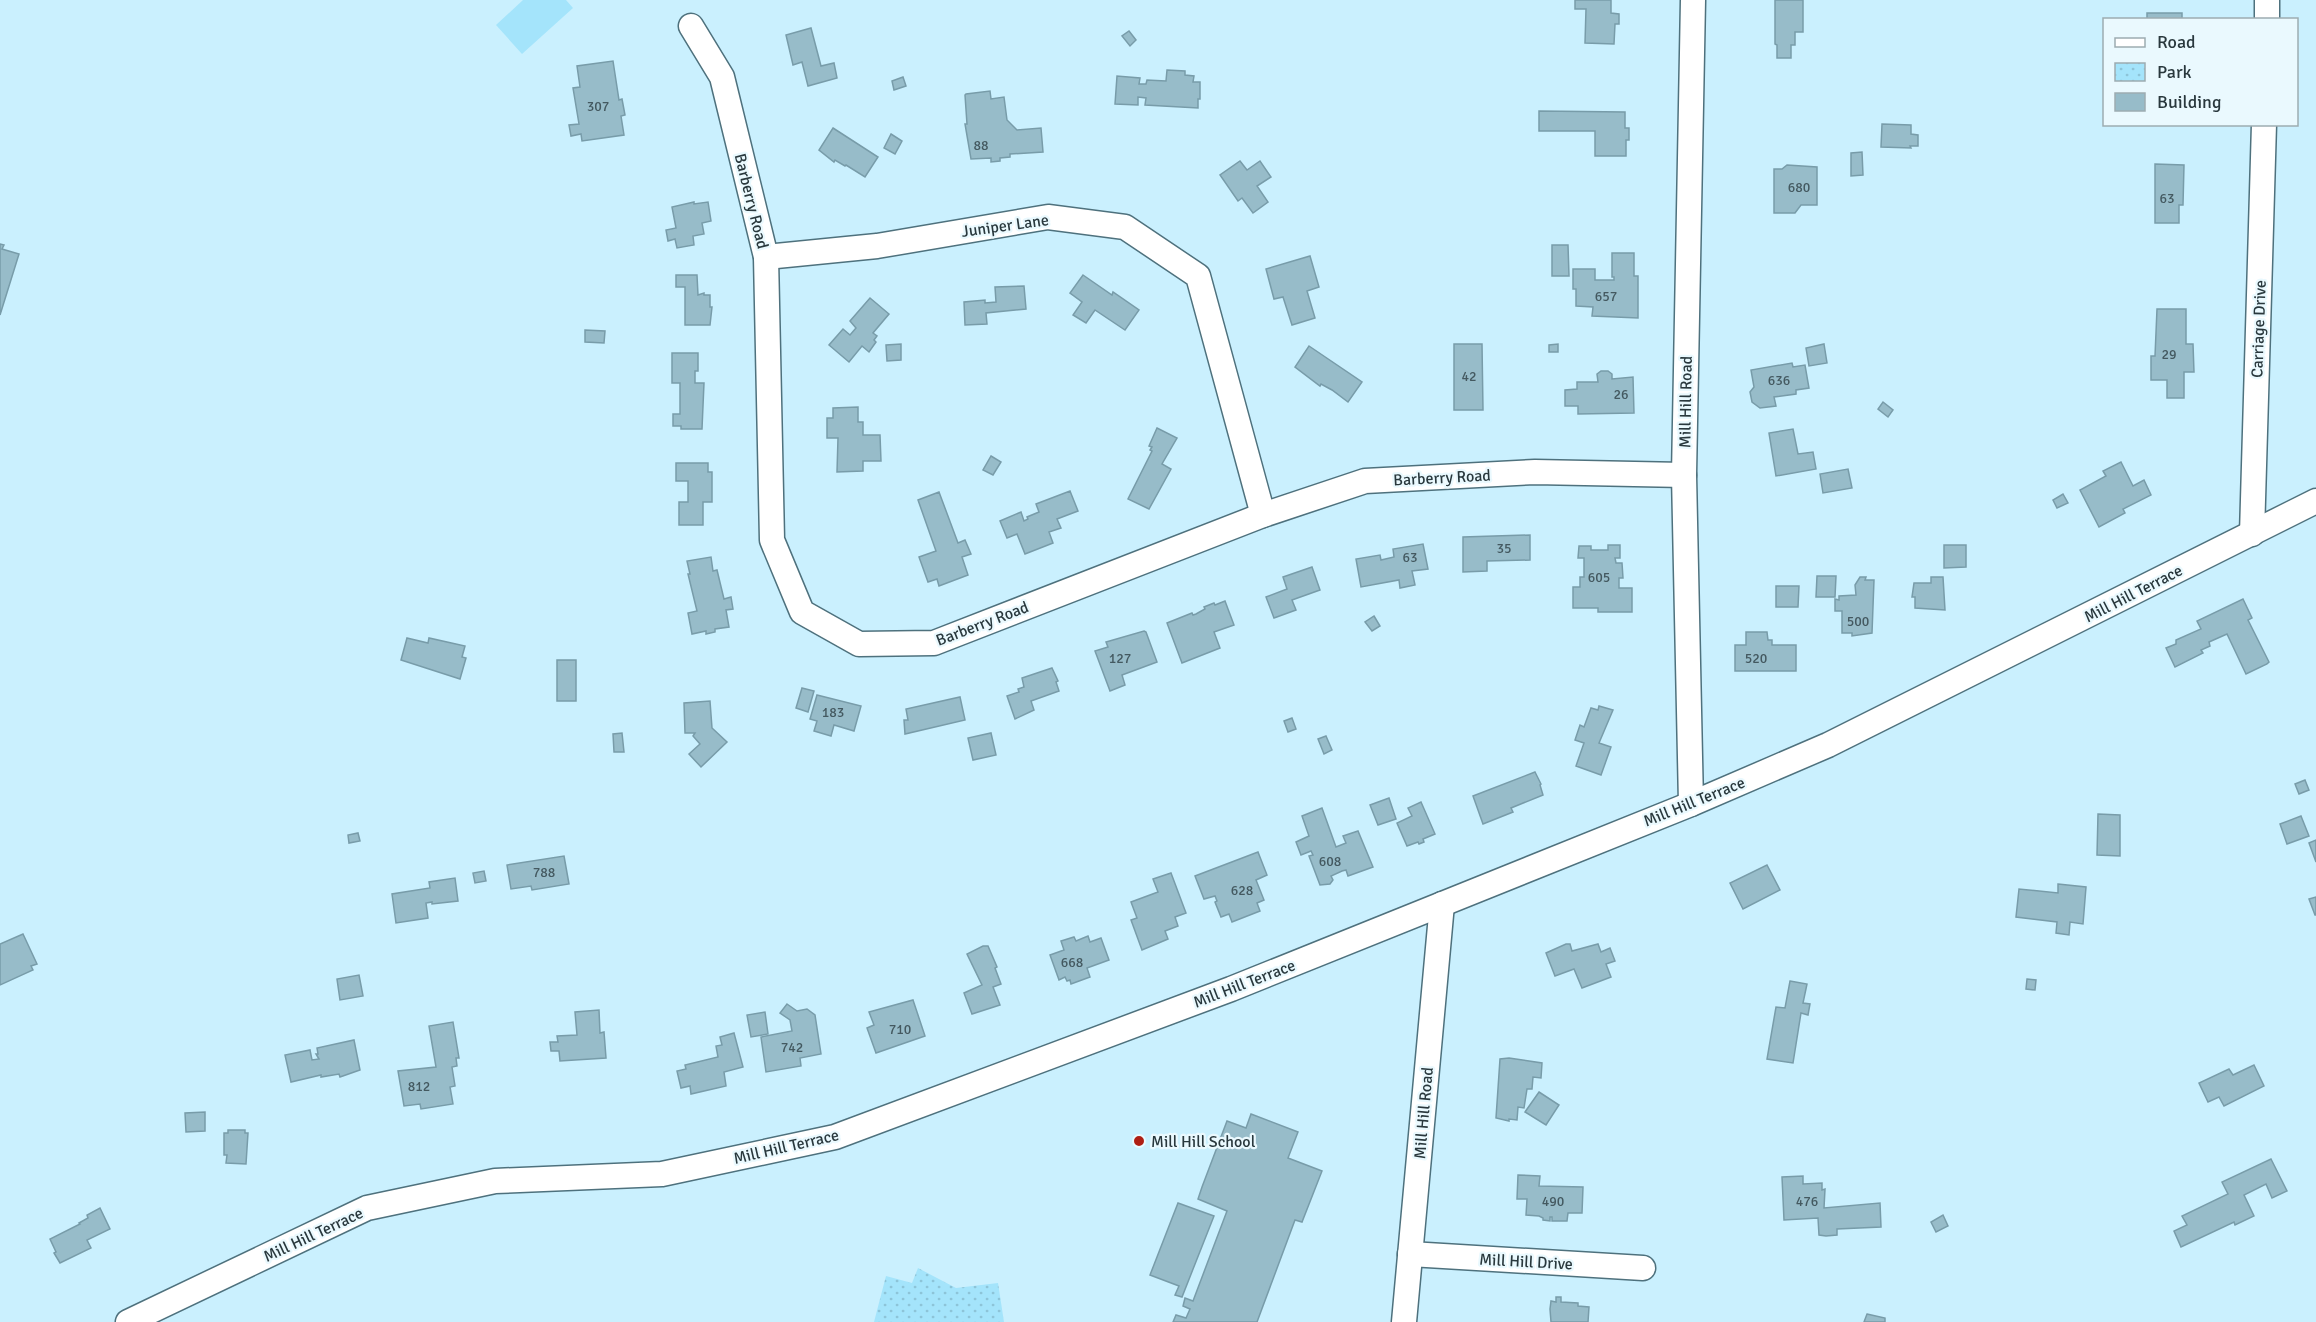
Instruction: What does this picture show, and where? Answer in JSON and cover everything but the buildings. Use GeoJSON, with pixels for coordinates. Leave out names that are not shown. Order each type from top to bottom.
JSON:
{"type":"FeatureCollection","features":[{"type":"Feature","properties":{"kind":"street","name":"Mill Hill Road"},"geometry":{"type":"LineString","coordinates":[[1690,804],[1684,475],[1693,0]]}},
{"type":"Feature","properties":{"kind":"street"},"geometry":{"type":"LineString","coordinates":[[2266,18],[2267,0]]}},
{"type":"Feature","properties":{"kind":"street","name":"Barberry Road"},"geometry":{"type":"LineString","coordinates":[[691,26],[722,77],[766,257],[772,540],[802,612],[859,644],[934,643],[1263,515],[1365,481],[1535,472],[1684,475]]}},
{"type":"Feature","properties":{"kind":"street","name":"Carriage Drive"},"geometry":{"type":"LineString","coordinates":[[2253,534],[2264,126]]}},
{"type":"Feature","properties":{"kind":"street","name":"Juniper Lane"},"geometry":{"type":"LineString","coordinates":[[766,257],[877,246],[1048,217],[1125,226],[1198,276],[1263,515]]}},
{"type":"Feature","properties":{"kind":"street","name":"Mill Hill Terrace"},"geometry":{"type":"LineString","coordinates":[[128,1322],[367,1208],[495,1181],[662,1174],[835,1137],[1231,989],[1690,804],[1828,745],[2316,501]]}},
{"type":"Feature","properties":{"kind":"street","name":"Mill Hill Road"},"geometry":{"type":"LineString","coordinates":[[1404,1322],[1442,904]]}},
{"type":"Feature","properties":{"kind":"street","name":"Mill Hill Drive"},"geometry":{"type":"LineString","coordinates":[[1410,1254],[1643,1268]]}},
{"type":"Feature","properties":{"kind":"green space"},"geometry":{"type":"Polygon","coordinates":[[[523,0],[566,0],[573,8],[522,54],[496,25],[523,0]]]}},
{"type":"Feature","properties":{"kind":"green space"},"geometry":{"type":"Polygon","coordinates":[[[918,1268],[956,1288],[998,1283],[1004,1322],[874,1322],[886,1276],[912,1283],[918,1268]]]}},
{"type":"Feature","properties":{"kind":"place","name":"Mill Hill School"},"geometry":{"type":"Point","coordinates":[1139,1141]}}]}
